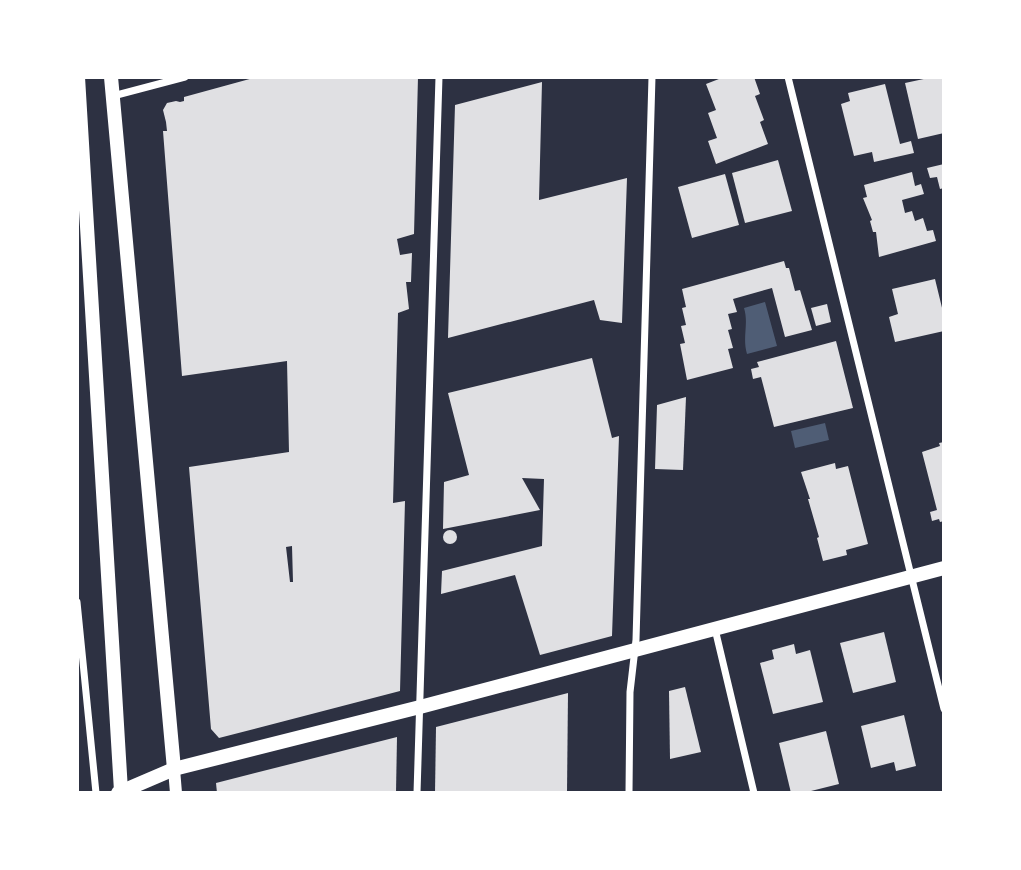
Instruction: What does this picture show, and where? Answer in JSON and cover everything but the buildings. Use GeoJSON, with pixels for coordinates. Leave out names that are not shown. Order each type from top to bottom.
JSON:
{"type":"FeatureCollection","features":[{"type":"Feature","properties":{"kind":"main road"},"geometry":{"type":"LineString","coordinates":[[78,77],[120,792],[174,769],[944,568]]}},
{"type":"Feature","properties":{"kind":"main road"},"geometry":{"type":"LineString","coordinates":[[111,77],[174,769]]}},
{"type":"Feature","properties":{"kind":"street"},"geometry":{"type":"LineString","coordinates":[[112,97],[185,77]]}},
{"type":"Feature","properties":{"kind":"street"},"geometry":{"type":"LineString","coordinates":[[417,793],[439,77]]}},
{"type":"Feature","properties":{"kind":"street"},"geometry":{"type":"LineString","coordinates":[[629,793],[630,692],[636,650],[652,77]]}},
{"type":"Feature","properties":{"kind":"street"},"geometry":{"type":"LineString","coordinates":[[788,77],[944,709]]}},
{"type":"Feature","properties":{"kind":"street"},"geometry":{"type":"LineString","coordinates":[[77,601],[96,793]]}},
{"type":"Feature","properties":{"kind":"street"},"geometry":{"type":"LineString","coordinates":[[715,629],[754,793]]}},
{"type":"Feature","properties":{"kind":"street"},"geometry":{"type":"LineString","coordinates":[[174,769],[176,793]]}},
{"type":"Feature","properties":{"kind":"water"},"geometry":{"type":"Polygon","coordinates":[[[765,302],[777,346],[747,354],[744,308],[765,302]]]}},
{"type":"Feature","properties":{"kind":"water"},"geometry":{"type":"Polygon","coordinates":[[[825,423],[829,440],[795,448],[791,431],[825,423]]]}}]}
